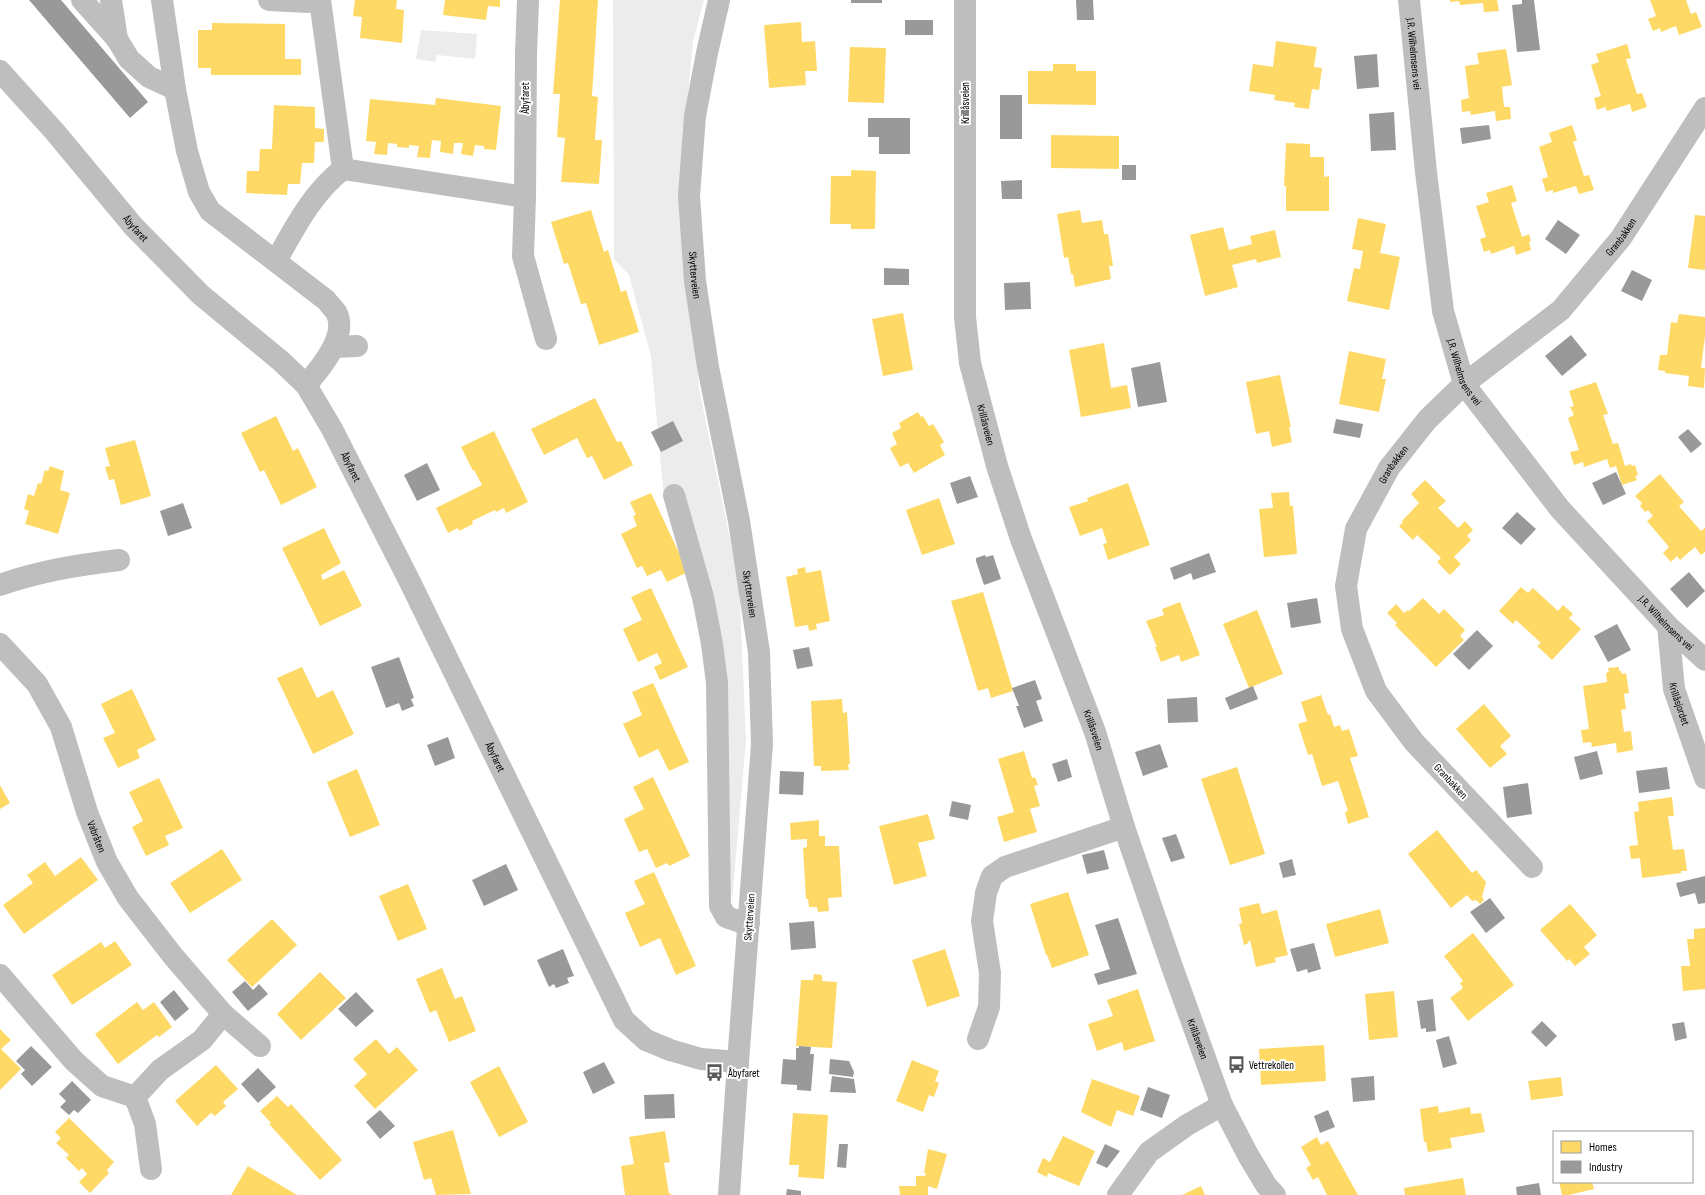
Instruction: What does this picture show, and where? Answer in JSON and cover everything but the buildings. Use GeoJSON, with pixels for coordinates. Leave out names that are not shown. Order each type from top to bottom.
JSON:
{"type":"FeatureCollection","features":[{"type":"Feature","properties":{"kind":"street"},"geometry":{"type":"LineString","coordinates":[[82,0],[117,39],[129,59],[134,64],[149,77],[175,89]]}},
{"type":"Feature","properties":{"kind":"street"},"geometry":{"type":"LineString","coordinates":[[111,0],[117,39]]}},
{"type":"Feature","properties":{"kind":"street"},"geometry":{"type":"LineString","coordinates":[[162,0],[175,89],[187,151],[199,192],[210,211],[326,300],[336,313],[340,328],[334,347],[322,367],[306,386]]}},
{"type":"Feature","properties":{"kind":"street"},"geometry":{"type":"LineString","coordinates":[[269,0],[308,2],[320,0],[343,168]]}},
{"type":"Feature","properties":{"kind":"street","name":"Åbyfaret"},"geometry":{"type":"LineString","coordinates":[[528,0],[523,256],[546,339]]}},
{"type":"Feature","properties":{"kind":"street","name":"Skytterveien"},"geometry":{"type":"LineString","coordinates":[[719,0],[695,116],[689,196],[695,281],[708,367],[739,521],[759,652],[762,744],[729,1195]]}},
{"type":"Feature","properties":{"kind":"street","name":"Krillåsveien"},"geometry":{"type":"LineString","coordinates":[[965,0],[965,316],[970,363],[997,466],[1016,524],[1095,732],[1124,827],[1168,957],[1222,1105],[1248,1155],[1266,1185],[1275,1195]]}},
{"type":"Feature","properties":{"kind":"street","name":"J.R. Wilhelmsens vei"},"geometry":{"type":"LineString","coordinates":[[1409,0],[1426,172],[1443,311],[1464,384],[1560,509],[1668,626],[1705,660]]}},
{"type":"Feature","properties":{"kind":"street","name":"Åbyfaret"},"geometry":{"type":"LineString","coordinates":[[0,71],[55,132],[134,227],[201,295],[282,362],[306,386],[332,429],[409,580],[624,1020],[646,1040],[670,1050],[701,1059],[738,1062]]}},
{"type":"Feature","properties":{"kind":"street","name":"Granbakken"},"geometry":{"type":"LineString","coordinates":[[1532,867],[1414,742],[1376,691],[1352,629],[1346,586],[1356,529],[1389,468],[1427,420],[1464,384],[1561,310],[1621,238],[1705,108]]}},
{"type":"Feature","properties":{"kind":"street"},"geometry":{"type":"LineString","coordinates":[[276,261],[300,217],[330,179],[343,168],[525,197]]}},
{"type":"Feature","properties":{"kind":"street"},"geometry":{"type":"LineString","coordinates":[[334,347],[357,346]]}},
{"type":"Feature","properties":{"kind":"street"},"geometry":{"type":"LineString","coordinates":[[674,495],[703,597],[712,644],[717,683],[720,906],[726,917],[749,923]]}},
{"type":"Feature","properties":{"kind":"street"},"geometry":{"type":"LineString","coordinates":[[0,585],[26,576],[73,566],[119,560]]}},
{"type":"Feature","properties":{"kind":"street","name":"Krillåsjordet"},"geometry":{"type":"LineString","coordinates":[[1668,626],[1674,689],[1705,778]]}},
{"type":"Feature","properties":{"kind":"street","name":"Vabråten"},"geometry":{"type":"LineString","coordinates":[[0,644],[37,684],[61,727],[87,812],[107,862],[128,898],[173,956],[223,1014],[260,1046]]}},
{"type":"Feature","properties":{"kind":"street"},"geometry":{"type":"LineString","coordinates":[[978,1039],[989,1007],[990,973],[982,921],[986,893],[992,876],[1005,867],[1124,827]]}},
{"type":"Feature","properties":{"kind":"street"},"geometry":{"type":"LineString","coordinates":[[0,975],[74,1062],[102,1086],[135,1098],[145,1124],[151,1169]]}},
{"type":"Feature","properties":{"kind":"street"},"geometry":{"type":"LineString","coordinates":[[135,1098],[160,1070],[202,1040],[223,1014]]}},
{"type":"Feature","properties":{"kind":"street"},"geometry":{"type":"LineString","coordinates":[[1118,1195],[1149,1152],[1187,1125],[1222,1105]]}},
{"type":"Feature","properties":{"kind":"shaded area"},"geometry":{"type":"Polygon","coordinates":[[[613,0],[704,0],[693,42],[680,178],[699,388],[739,583],[746,740],[732,902],[715,682],[664,498],[651,356],[629,275],[614,259],[613,0]]]}},
{"type":"Feature","properties":{"kind":"shaded area"},"geometry":{"type":"Polygon","coordinates":[[[421,30],[477,34],[475,59],[437,55],[435,62],[416,59],[421,30]]]}},
{"type":"Feature","properties":{"kind":"place","name":"Vettrekollen"},"geometry":{"type":"Point","coordinates":[1236,1065]}},
{"type":"Feature","properties":{"kind":"place","name":"Åbyfaret"},"geometry":{"type":"Point","coordinates":[715,1073]}}]}
